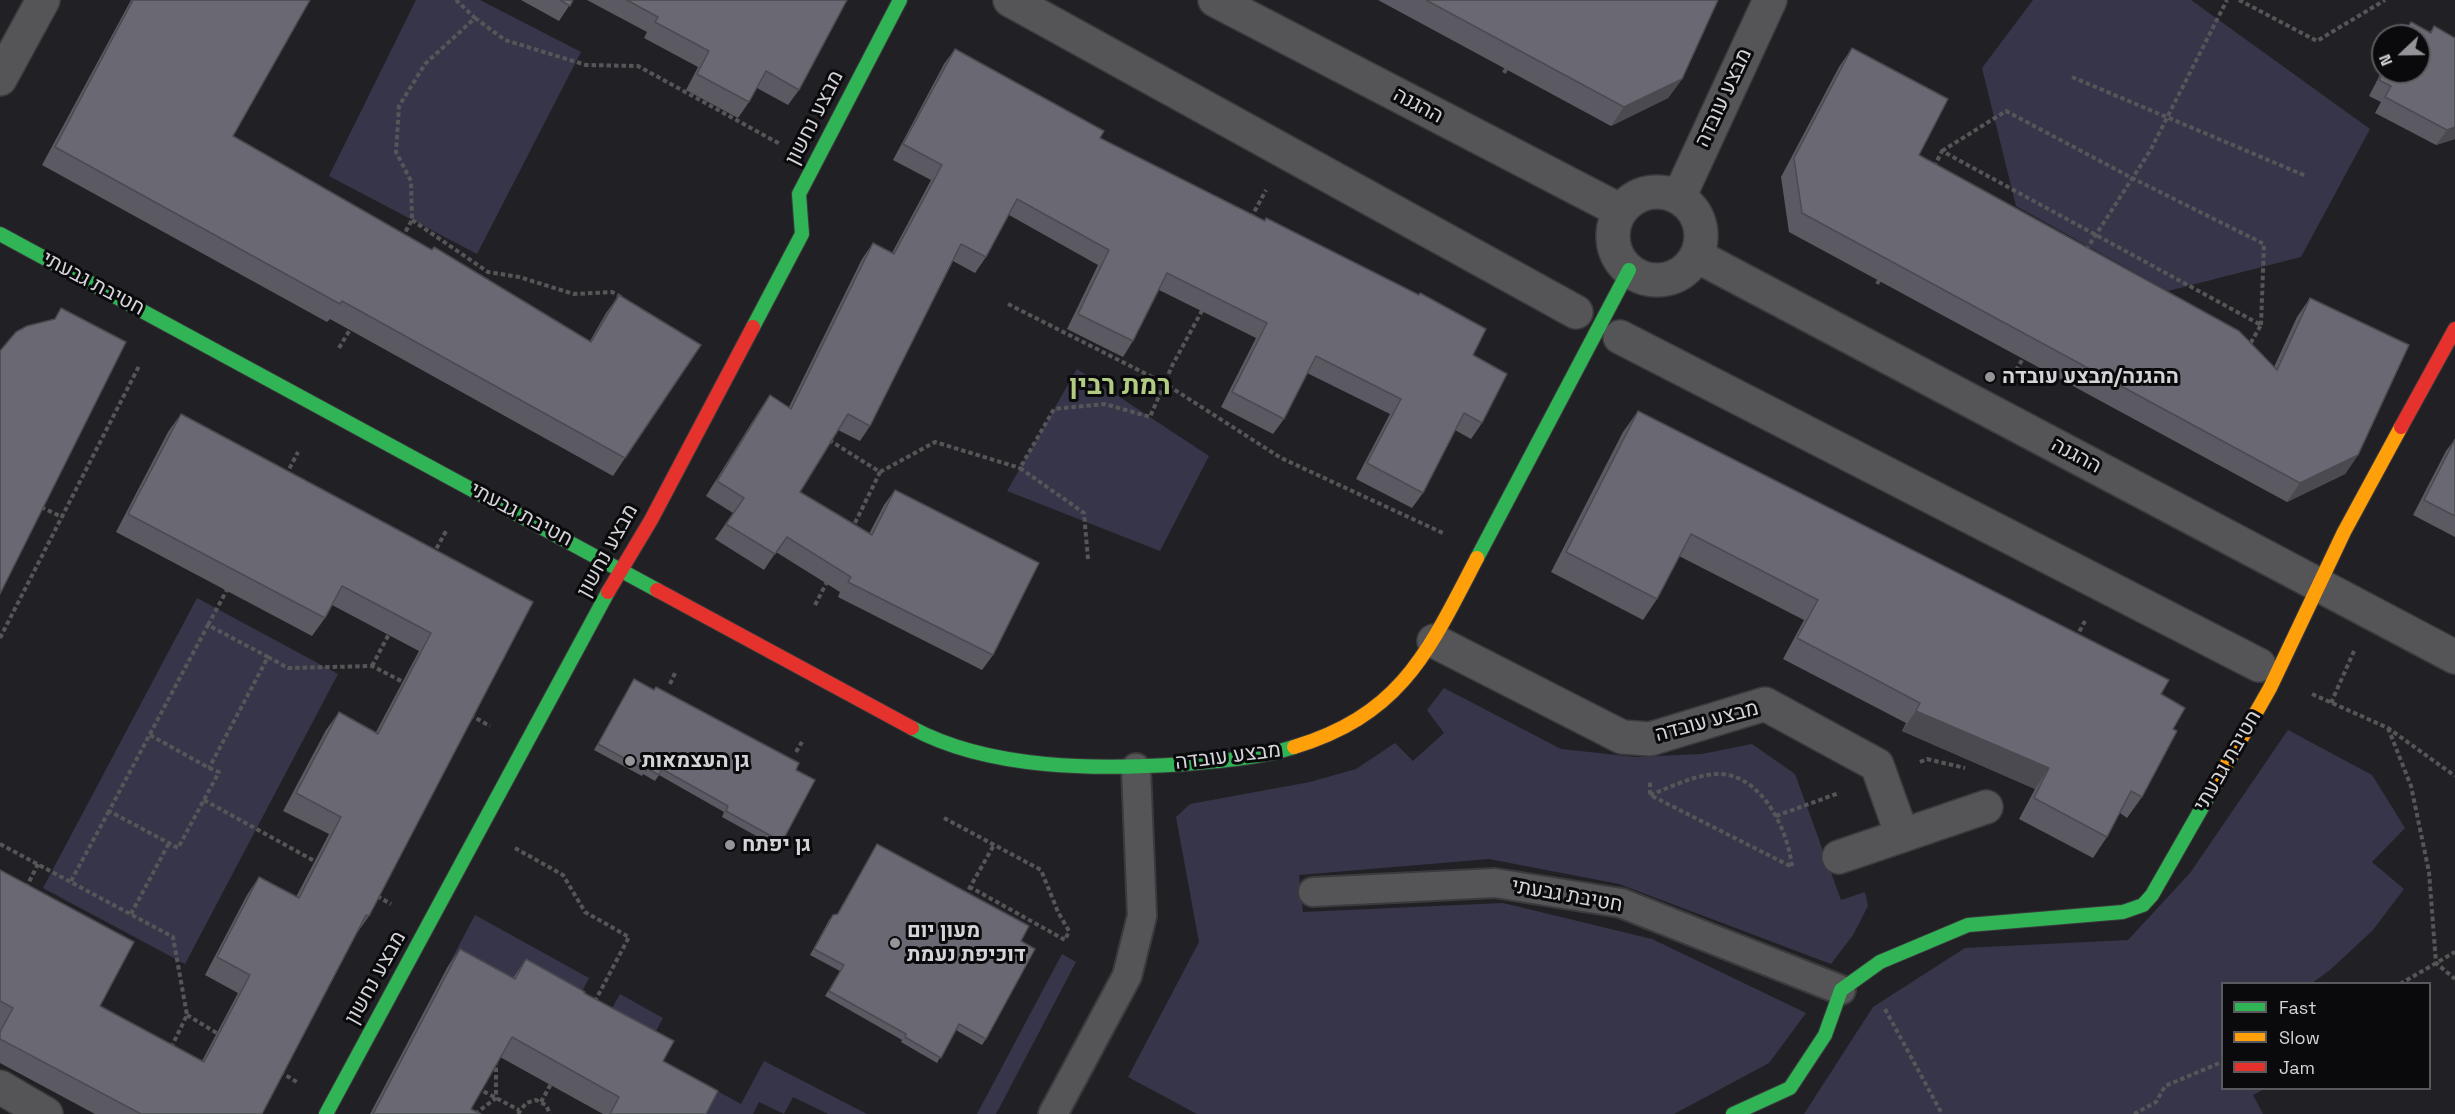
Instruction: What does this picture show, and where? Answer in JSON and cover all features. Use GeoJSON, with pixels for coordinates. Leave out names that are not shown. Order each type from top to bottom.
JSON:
{"type":"FeatureCollection","features":[{"type":"Feature","properties":{"kind":"street"},"geometry":{"type":"LineString","coordinates":[[0,79],[43,0]]}},
{"type":"Feature","properties":{"kind":"street","name":"מבצע נחשון"},"geometry":{"type":"LineString","coordinates":[[328,1109],[621,569],[651,520],[802,234],[800,194],[900,0]]}},
{"type":"Feature","properties":{"kind":"street"},"geometry":{"type":"LineString","coordinates":[[1010,0],[1576,312]]}},
{"type":"Feature","properties":{"kind":"street","name":"ההגנה"},"geometry":{"type":"LineString","coordinates":[[1215,0],[1621,211]]}},
{"type":"Feature","properties":{"kind":"street","name":"מבצע עובדה"},"geometry":{"type":"LineString","coordinates":[[1679,197],[1770,0]]}},
{"type":"Feature","properties":{"kind":"street"},"geometry":{"type":"LineString","coordinates":[[1650,191],[1665,192],[1679,197],[1691,206],[1699,219],[1702,233],[1696,256],[1684,272],[1671,278],[1658,280],[1643,278],[1629,270],[1620,260],[1614,247],[1613,233],[1616,218],[1636,196],[1650,191]]}},
{"type":"Feature","properties":{"kind":"street","name":"חטיבת גבעתי"},"geometry":{"type":"LineString","coordinates":[[0,234],[931,738],[963,749],[1052,765]]}},
{"type":"Feature","properties":{"kind":"street","name":"ההגנה"},"geometry":{"type":"LineString","coordinates":[[1696,256],[2455,657]]}},
{"type":"Feature","properties":{"kind":"street","name":"מבצע עובדה"},"geometry":{"type":"LineString","coordinates":[[1052,765],[1136,768],[1282,752],[1327,737],[1376,708],[1434,641],[1629,270]]}},
{"type":"Feature","properties":{"kind":"street","name":"חטיבת גבעתי"},"geometry":{"type":"LineString","coordinates":[[1841,990],[1880,962],[1968,925],[2123,912],[2143,904],[2152,895],[2270,688],[2344,532],[2455,329]]}},
{"type":"Feature","properties":{"kind":"street"},"geometry":{"type":"LineString","coordinates":[[1620,337],[2259,665]]}},
{"type":"Feature","properties":{"kind":"street","name":"מבצע עובדה"},"geometry":{"type":"LineString","coordinates":[[1434,641],[1622,737],[1650,739],[1765,705],[1877,765],[1902,835]]}},
{"type":"Feature","properties":{"kind":"street"},"geometry":{"type":"LineString","coordinates":[[1839,857],[1986,807]]}},
{"type":"Feature","properties":{"kind":"street"},"geometry":{"type":"LineString","coordinates":[[1733,1114],[1790,1088],[1825,1035],[1841,990]]}},
{"type":"Feature","properties":{"kind":"street"},"geometry":{"type":"LineString","coordinates":[[0,1087],[46,1114]]}},
{"type":"Feature","properties":{"kind":"lane"},"geometry":{"type":"LineString","coordinates":[[1053,1114],[1127,976],[1142,916],[1136,768]]}},
{"type":"Feature","properties":{"kind":"lane","name":"חטיבת גבעתי"},"geometry":{"type":"LineString","coordinates":[[1313,892],[1495,883],[1621,903],[1841,990]]}},
{"type":"Feature","properties":{"kind":"path"},"geometry":{"type":"LineString","coordinates":[[456,0],[475,18],[505,40],[586,65],[638,66],[786,147]]}},
{"type":"Feature","properties":{"kind":"path"},"geometry":{"type":"LineString","coordinates":[[2083,255],[2167,118],[2227,0]]}},
{"type":"Feature","properties":{"kind":"path"},"geometry":{"type":"LineString","coordinates":[[2239,0],[2317,41],[2385,0]]}},
{"type":"Feature","properties":{"kind":"path"},"geometry":{"type":"LineString","coordinates":[[401,240],[412,220],[411,181],[396,152],[399,106],[425,64],[475,18]]}},
{"type":"Feature","properties":{"kind":"path"},"geometry":{"type":"LineString","coordinates":[[1504,73],[1509,64]]}},
{"type":"Feature","properties":{"kind":"path"},"geometry":{"type":"LineString","coordinates":[[2072,77],[2306,176]]}},
{"type":"Feature","properties":{"kind":"path"},"geometry":{"type":"LineString","coordinates":[[1932,171],[1942,151],[2006,111],[2132,178],[2264,244],[2261,325],[2245,354]]}},
{"type":"Feature","properties":{"kind":"path"},"geometry":{"type":"LineString","coordinates":[[1942,151],[2261,325]]}},
{"type":"Feature","properties":{"kind":"path"},"geometry":{"type":"LineString","coordinates":[[1246,228],[1287,153]]}},
{"type":"Feature","properties":{"kind":"path"},"geometry":{"type":"LineString","coordinates":[[412,220],[488,272],[519,278],[574,294],[612,292],[622,298]]}},
{"type":"Feature","properties":{"kind":"path"},"geometry":{"type":"LineString","coordinates":[[1877,284],[1882,274]]}},
{"type":"Feature","properties":{"kind":"path"},"geometry":{"type":"LineString","coordinates":[[1008,304],[1164,383],[1281,458],[1445,535]]}},
{"type":"Feature","properties":{"kind":"path"},"geometry":{"type":"LineString","coordinates":[[1020,468],[1054,409],[1105,404],[1150,417],[1164,383],[1206,304]]}},
{"type":"Feature","properties":{"kind":"path"},"geometry":{"type":"LineString","coordinates":[[339,348],[356,318]]}},
{"type":"Feature","properties":{"kind":"path"},"geometry":{"type":"LineString","coordinates":[[1991,412],[2026,352]]}},
{"type":"Feature","properties":{"kind":"path"},"geometry":{"type":"LineString","coordinates":[[0,638],[139,366]]}},
{"type":"Feature","properties":{"kind":"path"},"geometry":{"type":"LineString","coordinates":[[824,437],[880,472]]}},
{"type":"Feature","properties":{"kind":"path"},"geometry":{"type":"LineString","coordinates":[[850,534],[880,472],[935,442],[1020,468],[1084,513],[1088,559]]}},
{"type":"Feature","properties":{"kind":"path"},"geometry":{"type":"LineString","coordinates":[[282,483],[298,452]]}},
{"type":"Feature","properties":{"kind":"path"},"geometry":{"type":"LineString","coordinates":[[40,507],[62,517]]}},
{"type":"Feature","properties":{"kind":"path"},"geometry":{"type":"LineString","coordinates":[[429,562],[446,531]]}},
{"type":"Feature","properties":{"kind":"path"},"geometry":{"type":"LineString","coordinates":[[815,605],[830,574]]}},
{"type":"Feature","properties":{"kind":"path"},"geometry":{"type":"LineString","coordinates":[[71,881],[230,584]]}},
{"type":"Feature","properties":{"kind":"path"},"geometry":{"type":"LineString","coordinates":[[372,666],[394,624]]}},
{"type":"Feature","properties":{"kind":"path"},"geometry":{"type":"LineString","coordinates":[[208,625],[288,668],[372,666],[413,687]]}},
{"type":"Feature","properties":{"kind":"path"},"geometry":{"type":"LineString","coordinates":[[2073,645],[2082,628]]}},
{"type":"Feature","properties":{"kind":"path"},"geometry":{"type":"LineString","coordinates":[[2331,703],[2358,642]]}},
{"type":"Feature","properties":{"kind":"path"},"geometry":{"type":"LineString","coordinates":[[209,768],[268,657]]}},
{"type":"Feature","properties":{"kind":"path"},"geometry":{"type":"LineString","coordinates":[[670,684],[675,673]]}},
{"type":"Feature","properties":{"kind":"path"},"geometry":{"type":"LineString","coordinates":[[2305,691],[2388,728],[2455,776]]}},
{"type":"Feature","properties":{"kind":"path"},"geometry":{"type":"LineString","coordinates":[[464,713],[526,744]]}},
{"type":"Feature","properties":{"kind":"path"},"geometry":{"type":"LineString","coordinates":[[2388,728],[2411,786],[2429,872],[2436,963],[2455,979]]}},
{"type":"Feature","properties":{"kind":"path"},"geometry":{"type":"LineString","coordinates":[[109,811],[178,848],[204,800],[219,772],[150,735]]}},
{"type":"Feature","properties":{"kind":"path"},"geometry":{"type":"LineString","coordinates":[[1650,739],[1650,795]]}},
{"type":"Feature","properties":{"kind":"path"},"geometry":{"type":"LineString","coordinates":[[796,752],[802,742]]}},
{"type":"Feature","properties":{"kind":"path"},"geometry":{"type":"LineString","coordinates":[[1918,762],[1926,759],[1969,769]]}},
{"type":"Feature","properties":{"kind":"path"},"geometry":{"type":"LineString","coordinates":[[1717,774],[1741,778],[1766,801],[1783,826],[1790,846],[1792,867],[1650,795],[1690,779],[1717,774]]}},
{"type":"Feature","properties":{"kind":"path"},"geometry":{"type":"LineString","coordinates":[[1776,816],[1849,789]]}},
{"type":"Feature","properties":{"kind":"path"},"geometry":{"type":"LineString","coordinates":[[204,800],[327,868]]}},
{"type":"Feature","properties":{"kind":"path"},"geometry":{"type":"LineString","coordinates":[[944,818],[1041,870],[1055,905],[1069,931],[1065,940],[970,887]]}},
{"type":"Feature","properties":{"kind":"path"},"geometry":{"type":"LineString","coordinates":[[480,829],[562,875],[585,912],[629,937],[591,1009]]}},
{"type":"Feature","properties":{"kind":"path"},"geometry":{"type":"LineString","coordinates":[[131,914],[169,843]]}},
{"type":"Feature","properties":{"kind":"path"},"geometry":{"type":"LineString","coordinates":[[0,844],[173,937],[188,1015],[168,1055]]}},
{"type":"Feature","properties":{"kind":"path"},"geometry":{"type":"LineString","coordinates":[[964,899],[994,845]]}},
{"type":"Feature","properties":{"kind":"path"},"geometry":{"type":"LineString","coordinates":[[24,892],[38,864]]}},
{"type":"Feature","properties":{"kind":"path"},"geometry":{"type":"LineString","coordinates":[[367,891],[428,925]]}},
{"type":"Feature","properties":{"kind":"path"},"geometry":{"type":"LineString","coordinates":[[2403,982],[2455,952]]}},
{"type":"Feature","properties":{"kind":"path"},"geometry":{"type":"LineString","coordinates":[[1865,972],[1942,1114]]}},
{"type":"Feature","properties":{"kind":"path"},"geometry":{"type":"LineString","coordinates":[[188,1015],[226,1039]]}},
{"type":"Feature","properties":{"kind":"path"},"geometry":{"type":"LineString","coordinates":[[496,1055],[496,1098]]}},
{"type":"Feature","properties":{"kind":"path"},"geometry":{"type":"LineString","coordinates":[[2134,1114],[2156,1102],[2165,1086],[2221,1063]]}},
{"type":"Feature","properties":{"kind":"path"},"geometry":{"type":"LineString","coordinates":[[274,1068],[328,1109]]}},
{"type":"Feature","properties":{"kind":"path"},"geometry":{"type":"LineString","coordinates":[[541,1102],[552,1082]]}},
{"type":"Feature","properties":{"kind":"path"},"geometry":{"type":"LineString","coordinates":[[475,1087],[519,1112],[531,1101],[546,1105],[550,1114]]}},
{"type":"Feature","properties":{"kind":"path"},"geometry":{"type":"LineString","coordinates":[[475,1114],[496,1098]]}},
{"type":"Feature","properties":{"kind":"shaded area"},"geometry":{"type":"Polygon","coordinates":[[[416,0],[480,0],[581,52],[477,254],[329,176],[416,0]]]}},
{"type":"Feature","properties":{"kind":"shaded area"},"geometry":{"type":"Polygon","coordinates":[[[2033,0],[2191,0],[2370,129],[2301,257],[2168,291],[2016,206],[1982,68],[2033,0]]]}},
{"type":"Feature","properties":{"kind":"shaded area"},"geometry":{"type":"Polygon","coordinates":[[[1077,369],[1209,456],[1160,551],[1007,491],[1077,369]]]}},
{"type":"Feature","properties":{"kind":"shaded area"},"geometry":{"type":"Polygon","coordinates":[[[197,598],[338,674],[185,964],[43,888],[197,598]]]}},
{"type":"Feature","properties":{"kind":"shaded area"},"geometry":{"type":"Polygon","coordinates":[[[1444,688],[1561,749],[1635,757],[1702,754],[1752,744],[1795,774],[1841,900],[1865,892],[1868,906],[1853,935],[1831,964],[1619,884],[1489,859],[1299,875],[1303,912],[1503,903],[1652,939],[1806,1013],[1769,1063],[1674,1114],[1197,1114],[1128,1077],[1199,942],[1176,817],[1190,804],[1310,782],[1356,769],[1395,743],[1413,761],[1444,733],[1427,710],[1444,688]]]}},
{"type":"Feature","properties":{"kind":"shaded area"},"geometry":{"type":"Polygon","coordinates":[[[2288,730],[2372,775],[2405,828],[2372,862],[2404,889],[2373,930],[2330,970],[2313,982],[2221,982],[2221,1090],[2262,1090],[2253,1095],[2263,1114],[1804,1114],[1873,1007],[1965,948],[2128,940],[2190,873],[2288,730]]]}},
{"type":"Feature","properties":{"kind":"shaded area"},"geometry":{"type":"Polygon","coordinates":[[[475,915],[589,978],[572,1011],[447,968],[475,915]]]}},
{"type":"Feature","properties":{"kind":"shaded area"},"geometry":{"type":"Polygon","coordinates":[[[1062,954],[1076,962],[996,1114],[977,1114],[1062,954]]]}},
{"type":"Feature","properties":{"kind":"shaded area"},"geometry":{"type":"Polygon","coordinates":[[[620,994],[663,1018],[645,1051],[601,1028],[620,994]]]}},
{"type":"Feature","properties":{"kind":"shaded area"},"geometry":{"type":"Polygon","coordinates":[[[661,1060],[741,1104],[764,1061],[867,1114],[828,1114],[793,1097],[784,1114],[759,1102],[753,1114],[703,1114],[661,1060]]]}},
{"type":"Feature","properties":{"kind":"building"},"geometry":{"type":"Polygon","coordinates":[[[133,0],[310,0],[233,136],[432,250],[434,247],[591,342],[619,295],[701,345],[625,458],[342,301],[340,304],[55,147],[133,0]]]}},
{"type":"Feature","properties":{"kind":"building"},"geometry":{"type":"Polygon","coordinates":[[[560,0],[573,0],[570,6],[560,0]]]}},
{"type":"Feature","properties":{"kind":"building"},"geometry":{"type":"Polygon","coordinates":[[[627,0],[847,0],[799,90],[766,71],[749,102],[697,74],[709,51],[655,22],[658,17],[627,0]]]}},
{"type":"Feature","properties":{"kind":"building"},"geometry":{"type":"Polygon","coordinates":[[[1426,0],[1718,0],[1682,79],[1624,107],[1426,0]]]}},
{"type":"Feature","properties":{"kind":"building"},"geometry":{"type":"Polygon","coordinates":[[[2434,26],[2455,38],[2455,127],[2447,130],[2385,97],[2391,86],[2387,84],[2431,84],[2431,33],[2434,26]]]}},
{"type":"Feature","properties":{"kind":"building"},"geometry":{"type":"Polygon","coordinates":[[[1852,48],[1948,99],[1919,155],[2239,331],[2277,370],[2310,298],[2409,345],[2358,455],[2300,483],[1802,213],[1794,158],[1852,48]]]}},
{"type":"Feature","properties":{"kind":"building"},"geometry":{"type":"Polygon","coordinates":[[[955,49],[1104,131],[1100,138],[1265,221],[1266,218],[1419,295],[1420,293],[1486,329],[1473,355],[1507,374],[1482,423],[1464,413],[1423,493],[1367,463],[1401,399],[1316,356],[1284,419],[1232,392],[1267,323],[1167,273],[1133,341],[1078,314],[1109,250],[1017,199],[986,257],[961,244],[870,426],[848,414],[800,492],[872,535],[895,490],[1039,563],[993,655],[848,582],[851,577],[787,537],[775,554],[726,524],[744,498],[717,481],[770,395],[791,409],[873,243],[894,254],[942,165],[903,144],[955,49]]]}},
{"type":"Feature","properties":{"kind":"building"},"geometry":{"type":"Polygon","coordinates":[[[61,308],[126,342],[0,594],[0,351],[16,332],[27,326],[55,319],[61,308]]]}},
{"type":"Feature","properties":{"kind":"building"},"geometry":{"type":"Polygon","coordinates":[[[1638,411],[2169,680],[2161,694],[2185,708],[2173,729],[2177,731],[2142,797],[2131,791],[2107,837],[2034,798],[2049,768],[1916,711],[1920,703],[1797,638],[1818,600],[1691,534],[1657,599],[1566,552],[1638,411]]]}},
{"type":"Feature","properties":{"kind":"building"},"geometry":{"type":"Polygon","coordinates":[[[181,414],[533,602],[369,916],[366,915],[262,1114],[141,1114],[0,1039],[0,1032],[13,1008],[0,1001],[0,870],[134,942],[100,1006],[204,1062],[250,975],[217,957],[259,877],[299,898],[341,817],[296,793],[339,712],[378,734],[431,633],[342,586],[325,618],[128,514],[181,414]]]}},
{"type":"Feature","properties":{"kind":"building"},"geometry":{"type":"Polygon","coordinates":[[[2455,439],[2455,516],[2424,500],[2455,439]]]}},
{"type":"Feature","properties":{"kind":"building"},"geometry":{"type":"Polygon","coordinates":[[[634,679],[654,690],[656,687],[799,763],[796,770],[815,780],[782,842],[726,811],[728,806],[662,769],[659,775],[647,768],[646,770],[598,744],[634,679]]]}},
{"type":"Feature","properties":{"kind":"building"},"geometry":{"type":"Polygon","coordinates":[[[877,844],[1029,926],[1021,941],[1035,949],[986,1039],[959,1024],[941,1058],[905,1037],[906,1034],[829,991],[844,965],[814,949],[833,915],[838,914],[877,844]]]}},
{"type":"Feature","properties":{"kind":"building"},"geometry":{"type":"Polygon","coordinates":[[[460,949],[515,979],[526,959],[674,1041],[663,1061],[718,1091],[706,1114],[610,1114],[619,1097],[512,1037],[471,1109],[481,1114],[373,1114],[460,949]]]}},
{"type":"Feature","properties":{"kind":"traffic: fast"},"geometry":{"type":"LineString","coordinates":[[753,327],[802,234],[799,194],[900,0]]}},
{"type":"Feature","properties":{"kind":"traffic: fast"},"geometry":{"type":"LineString","coordinates":[[0,234],[657,590]]}},
{"type":"Feature","properties":{"kind":"traffic: fast"},"geometry":{"type":"LineString","coordinates":[[1477,558],[1629,270]]}},
{"type":"Feature","properties":{"kind":"traffic: fast"},"geometry":{"type":"LineString","coordinates":[[326,1114],[608,592]]}},
{"type":"Feature","properties":{"kind":"traffic: fast"},"geometry":{"type":"LineString","coordinates":[[912,728],[943,742],[975,752],[1046,764],[1081,766],[1152,766],[1212,762],[1294,747]]}},
{"type":"Feature","properties":{"kind":"traffic: fast"},"geometry":{"type":"LineString","coordinates":[[1733,1114],[1790,1088],[1825,1035],[1841,990],[1880,962],[1968,925],[2123,912],[2143,905],[2152,895],[2220,776]]}},
{"type":"Feature","properties":{"kind":"traffic: slow"},"geometry":{"type":"LineString","coordinates":[[2220,776],[2270,688],[2344,532],[2401,427]]}},
{"type":"Feature","properties":{"kind":"traffic: slow"},"geometry":{"type":"LineString","coordinates":[[1294,747],[1331,733],[1361,717],[1408,675],[1443,623],[1477,558]]}},
{"type":"Feature","properties":{"kind":"traffic: jam"},"geometry":{"type":"LineString","coordinates":[[608,592],[651,520],[753,327]]}},
{"type":"Feature","properties":{"kind":"traffic: jam"},"geometry":{"type":"LineString","coordinates":[[2401,427],[2455,329]]}},
{"type":"Feature","properties":{"kind":"traffic: jam"},"geometry":{"type":"LineString","coordinates":[[657,590],[912,728]]}},
{"type":"Feature","properties":{"kind":"place","name":"ההגנה/מבצע עובדה"},"geometry":{"type":"Point","coordinates":[1990,377]}},
{"type":"Feature","properties":{"kind":"place","name":"גן העצמאות"},"geometry":{"type":"Point","coordinates":[630,761]}},
{"type":"Feature","properties":{"kind":"place","name":"גן יפתח"},"geometry":{"type":"Point","coordinates":[730,845]}},
{"type":"Feature","properties":{"kind":"place","name":"מעון יום דוכיפת נעמת"},"geometry":{"type":"Point","coordinates":[895,943]}},
{"type":"Feature","properties":{"kind":"district","name":"רמת רבין"},"geometry":{"type":"Point","coordinates":[1120,387]}}]}
